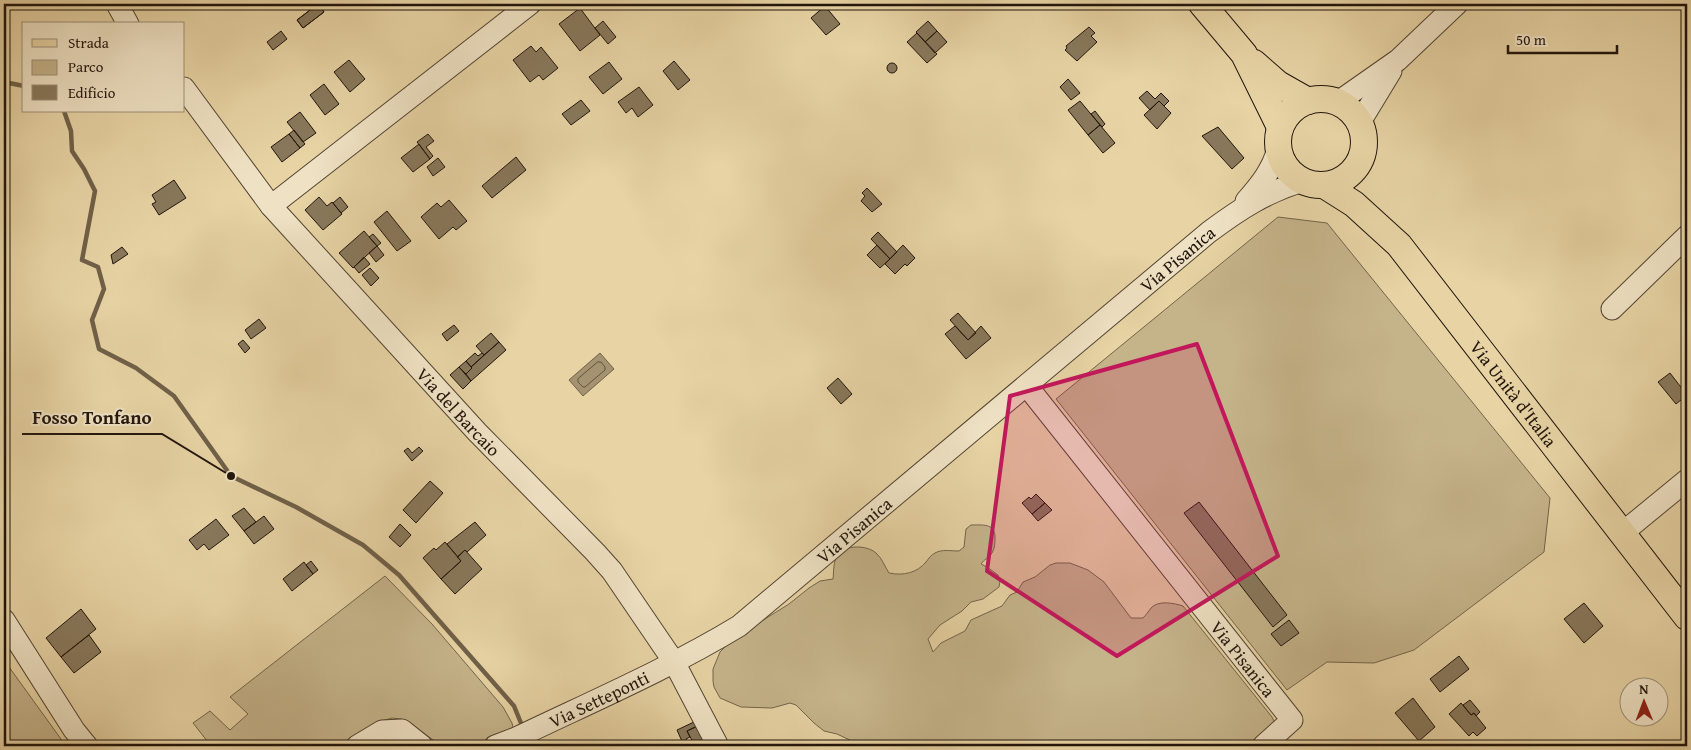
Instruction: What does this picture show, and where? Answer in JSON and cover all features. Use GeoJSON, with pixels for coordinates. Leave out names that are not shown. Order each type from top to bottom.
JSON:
{"type":"FeatureCollection","features":[{"type":"Feature","properties":{"kind":"main road"},"geometry":{"type":"LineString","coordinates":[[1202,4],[1244,54],[1278,84],[1308,101]]}},
{"type":"Feature","properties":{"kind":"main road"},"geometry":{"type":"LineString","coordinates":[[1244,54],[1279,138],[1283,162],[1292,173],[1313,183],[1332,183],[1347,176],[1358,163],[1364,143],[1360,122],[1351,110],[1338,102],[1328,99],[1308,101],[1294,108],[1284,120],[1279,138]]}},
{"type":"Feature","properties":{"kind":"main road"},"geometry":{"type":"LineString","coordinates":[[1358,163],[1369,197],[1399,245]]}},
{"type":"Feature","properties":{"kind":"main road","name":"Via Unità d'Italia"},"geometry":{"type":"LineString","coordinates":[[1313,183],[1354,204],[1399,245],[1687,617]]}},
{"type":"Feature","properties":{"kind":"street"},"geometry":{"type":"LineString","coordinates":[[117,4],[127,22]]}},
{"type":"Feature","properties":{"kind":"street"},"geometry":{"type":"LineString","coordinates":[[271,206],[530,4]]}},
{"type":"Feature","properties":{"kind":"street"},"geometry":{"type":"LineString","coordinates":[[1338,102],[1398,60],[1457,4]]}},
{"type":"Feature","properties":{"kind":"street"},"geometry":{"type":"LineString","coordinates":[[1360,122],[1398,60]]}},
{"type":"Feature","properties":{"kind":"street","name":"Via del Barcaio"},"geometry":{"type":"LineString","coordinates":[[185,89],[271,206],[477,432],[612,570],[674,662],[718,746]]}},
{"type":"Feature","properties":{"kind":"street","name":"Via Pisanica"},"geometry":{"type":"LineString","coordinates":[[674,662],[710,644],[739,626],[1238,210],[1264,180],[1274,164],[1279,138]]}},
{"type":"Feature","properties":{"kind":"street","name":"Via Pisanica"},"geometry":{"type":"LineString","coordinates":[[1238,210],[1282,187],[1313,183]]}},
{"type":"Feature","properties":{"kind":"street"},"geometry":{"type":"LineString","coordinates":[[1612,309],[1687,236]]}},
{"type":"Feature","properties":{"kind":"street","name":"Via Pisanica"},"geometry":{"type":"LineString","coordinates":[[1027,386],[1292,720],[1263,746]]}},
{"type":"Feature","properties":{"kind":"street"},"geometry":{"type":"LineString","coordinates":[[1622,534],[1687,480]]}},
{"type":"Feature","properties":{"kind":"street"},"geometry":{"type":"LineString","coordinates":[[4,620],[74,730],[87,746]]}},
{"type":"Feature","properties":{"kind":"street","name":"Via Setteponti"},"geometry":{"type":"LineString","coordinates":[[495,746],[516,738],[674,662]]}},
{"type":"Feature","properties":{"kind":"street"},"geometry":{"type":"LineString","coordinates":[[357,746],[382,731],[402,730],[422,746]]}},
{"type":"Feature","properties":{"kind":"highlighted area"},"geometry":{"type":"Polygon","coordinates":[[[1197,344],[1278,556],[1117,656],[987,571],[1010,396],[1197,344]]]}},
{"type":"Feature","properties":{"kind":"green space"},"geometry":{"type":"Polygon","coordinates":[[[1278,217],[1327,223],[1550,498],[1544,552],[1414,650],[1374,663],[1327,662],[1287,690],[1056,399],[1278,217]]]}},
{"type":"Feature","properties":{"kind":"green space"},"geometry":{"type":"Polygon","coordinates":[[[971,525],[987,526],[993,529],[995,543],[993,551],[981,564],[998,575],[999,587],[983,599],[971,602],[962,611],[940,625],[928,639],[933,652],[941,643],[965,631],[971,620],[1002,606],[1010,595],[1017,592],[1023,582],[1035,577],[1050,565],[1070,563],[1088,570],[1104,582],[1131,618],[1143,618],[1154,605],[1162,603],[1183,606],[1272,717],[1275,723],[1269,734],[1250,746],[858,746],[837,734],[824,731],[796,705],[790,703],[772,708],[741,707],[720,698],[714,687],[713,669],[720,652],[733,639],[789,604],[809,588],[820,581],[833,579],[837,556],[845,549],[867,548],[878,555],[889,573],[909,573],[918,569],[938,552],[959,551],[964,547],[966,529],[971,525]]]}},
{"type":"Feature","properties":{"kind":"green space"},"geometry":{"type":"Polygon","coordinates":[[[385,576],[432,624],[503,707],[512,723],[514,732],[485,746],[441,746],[412,724],[401,719],[392,718],[382,721],[350,746],[211,746],[193,723],[210,711],[230,730],[248,714],[230,697],[385,576]]]}},
{"type":"Feature","properties":{"kind":"green space"},"geometry":{"type":"Polygon","coordinates":[[[4,660],[66,746],[4,746],[4,660]]]}},
{"type":"Feature","properties":{"kind":"water"},"geometry":{"type":"Polygon","coordinates":[[[600,353],[614,369],[583,396],[569,380],[600,353]]]}},
{"type":"Feature","properties":{"kind":"building"},"geometry":{"type":"Polygon","coordinates":[[[318,4],[324,12],[303,28],[297,20],[318,4]]]}},
{"type":"Feature","properties":{"kind":"building"},"geometry":{"type":"Polygon","coordinates":[[[318,4],[324,12],[303,28],[297,20],[318,4]]]}},
{"type":"Feature","properties":{"kind":"building"},"geometry":{"type":"Polygon","coordinates":[[[825,6],[840,24],[826,35],[811,18],[825,6]]]}},
{"type":"Feature","properties":{"kind":"building"},"geometry":{"type":"Polygon","coordinates":[[[580,8],[600,35],[580,51],[559,24],[580,8]]]}},
{"type":"Feature","properties":{"kind":"building"},"geometry":{"type":"Polygon","coordinates":[[[603,21],[616,37],[608,44],[595,28],[603,21]]]}},
{"type":"Feature","properties":{"kind":"building"},"geometry":{"type":"Polygon","coordinates":[[[928,21],[937,31],[925,42],[916,32],[928,21]]]}},
{"type":"Feature","properties":{"kind":"building"},"geometry":{"type":"Polygon","coordinates":[[[1089,27],[1095,33],[1091,36],[1097,42],[1077,61],[1065,50],[1066,46],[1089,27]]]}},
{"type":"Feature","properties":{"kind":"building"},"geometry":{"type":"Polygon","coordinates":[[[281,31],[287,39],[273,50],[267,42],[281,31]]]}},
{"type":"Feature","properties":{"kind":"building"},"geometry":{"type":"Polygon","coordinates":[[[937,31],[947,42],[935,53],[925,42],[937,31]]]}},
{"type":"Feature","properties":{"kind":"building"},"geometry":{"type":"Polygon","coordinates":[[[917,33],[937,54],[927,63],[907,42],[917,33]]]}},
{"type":"Feature","properties":{"kind":"building"},"geometry":{"type":"Polygon","coordinates":[[[531,46],[536,52],[541,47],[558,68],[543,80],[539,75],[530,82],[513,60],[531,46]]]}},
{"type":"Feature","properties":{"kind":"building"},"geometry":{"type":"Polygon","coordinates":[[[349,60],[365,79],[350,92],[334,72],[349,60]]]}},
{"type":"Feature","properties":{"kind":"building"},"geometry":{"type":"Polygon","coordinates":[[[674,61],[690,80],[678,90],[663,71],[674,61]]]}},
{"type":"Feature","properties":{"kind":"building"},"geometry":{"type":"Polygon","coordinates":[[[609,62],[622,79],[603,94],[589,77],[609,62]]]}},
{"type":"Feature","properties":{"kind":"building"},"geometry":{"type":"Polygon","coordinates":[[[892,63],[897,68],[892,73],[887,68],[892,63]]]}},
{"type":"Feature","properties":{"kind":"building"},"geometry":{"type":"Polygon","coordinates":[[[1068,79],[1080,93],[1071,100],[1060,87],[1068,79]]]}},
{"type":"Feature","properties":{"kind":"building"},"geometry":{"type":"Polygon","coordinates":[[[324,84],[339,104],[325,115],[310,95],[324,84]]]}},
{"type":"Feature","properties":{"kind":"building"},"geometry":{"type":"Polygon","coordinates":[[[639,87],[653,105],[638,117],[632,108],[626,113],[618,102],[639,87]]]}},
{"type":"Feature","properties":{"kind":"building"},"geometry":{"type":"Polygon","coordinates":[[[1147,91],[1155,99],[1161,93],[1169,101],[1164,106],[1159,101],[1150,110],[1139,98],[1147,91]]]}},
{"type":"Feature","properties":{"kind":"building"},"geometry":{"type":"Polygon","coordinates":[[[581,100],[590,111],[571,125],[562,114],[581,100]]]}},
{"type":"Feature","properties":{"kind":"building"},"geometry":{"type":"Polygon","coordinates":[[[1080,101],[1100,125],[1088,135],[1068,110],[1080,101]]]}},
{"type":"Feature","properties":{"kind":"building"},"geometry":{"type":"Polygon","coordinates":[[[1159,101],[1171,113],[1157,129],[1144,115],[1159,101]]]}},
{"type":"Feature","properties":{"kind":"building"},"geometry":{"type":"Polygon","coordinates":[[[1095,111],[1105,124],[1102,127],[1091,114],[1095,111]]]}},
{"type":"Feature","properties":{"kind":"building"},"geometry":{"type":"Polygon","coordinates":[[[300,112],[316,133],[303,142],[287,122],[300,112]]]}},
{"type":"Feature","properties":{"kind":"building"},"geometry":{"type":"Polygon","coordinates":[[[1100,125],[1115,143],[1103,153],[1088,135],[1100,125]]]}},
{"type":"Feature","properties":{"kind":"building"},"geometry":{"type":"Polygon","coordinates":[[[1218,127],[1244,158],[1232,169],[1202,136],[1218,127]]]}},
{"type":"Feature","properties":{"kind":"building"},"geometry":{"type":"Polygon","coordinates":[[[294,130],[305,144],[300,148],[289,134],[294,130]]]}},
{"type":"Feature","properties":{"kind":"building"},"geometry":{"type":"Polygon","coordinates":[[[289,134],[300,148],[282,162],[271,147],[289,134]]]}},
{"type":"Feature","properties":{"kind":"building"},"geometry":{"type":"Polygon","coordinates":[[[428,134],[434,141],[426,147],[433,156],[430,159],[417,142],[428,134]]]}},
{"type":"Feature","properties":{"kind":"building"},"geometry":{"type":"Polygon","coordinates":[[[419,144],[430,159],[413,172],[401,158],[419,144]]]}},
{"type":"Feature","properties":{"kind":"building"},"geometry":{"type":"Polygon","coordinates":[[[516,157],[526,170],[492,198],[482,186],[516,157]]]}},
{"type":"Feature","properties":{"kind":"building"},"geometry":{"type":"Polygon","coordinates":[[[438,158],[445,167],[433,176],[427,167],[438,158]]]}},
{"type":"Feature","properties":{"kind":"building"},"geometry":{"type":"Polygon","coordinates":[[[174,180],[186,198],[159,215],[152,204],[156,202],[152,195],[174,180]]]}},
{"type":"Feature","properties":{"kind":"building"},"geometry":{"type":"Polygon","coordinates":[[[867,188],[882,204],[872,212],[861,201],[865,196],[862,193],[867,188]]]}},
{"type":"Feature","properties":{"kind":"building"},"geometry":{"type":"Polygon","coordinates":[[[319,197],[327,206],[332,202],[342,214],[323,230],[305,210],[319,197]]]}},
{"type":"Feature","properties":{"kind":"building"},"geometry":{"type":"Polygon","coordinates":[[[340,197],[348,207],[341,213],[333,203],[340,197]]]}},
{"type":"Feature","properties":{"kind":"building"},"geometry":{"type":"Polygon","coordinates":[[[449,200],[467,221],[456,230],[453,227],[439,239],[421,217],[437,203],[441,207],[449,200]]]}},
{"type":"Feature","properties":{"kind":"building"},"geometry":{"type":"Polygon","coordinates":[[[387,211],[411,241],[397,251],[374,222],[387,211]]]}},
{"type":"Feature","properties":{"kind":"building"},"geometry":{"type":"Polygon","coordinates":[[[364,231],[377,246],[353,268],[339,253],[364,231]]]}},
{"type":"Feature","properties":{"kind":"building"},"geometry":{"type":"Polygon","coordinates":[[[878,232],[897,252],[890,259],[871,239],[878,232]]]}},
{"type":"Feature","properties":{"kind":"building"},"geometry":{"type":"Polygon","coordinates":[[[373,234],[381,243],[377,246],[369,237],[373,234]]]}},
{"type":"Feature","properties":{"kind":"building"},"geometry":{"type":"Polygon","coordinates":[[[877,245],[890,259],[880,268],[867,255],[877,245]]]}},
{"type":"Feature","properties":{"kind":"building"},"geometry":{"type":"Polygon","coordinates":[[[903,245],[915,258],[907,266],[905,264],[895,274],[885,264],[903,245]]]}},
{"type":"Feature","properties":{"kind":"building"},"geometry":{"type":"Polygon","coordinates":[[[377,246],[384,255],[376,262],[369,253],[377,246]]]}},
{"type":"Feature","properties":{"kind":"building"},"geometry":{"type":"Polygon","coordinates":[[[122,247],[128,254],[113,264],[111,255],[122,247]]]}},
{"type":"Feature","properties":{"kind":"building"},"geometry":{"type":"Polygon","coordinates":[[[364,257],[370,264],[359,273],[354,267],[364,257]]]}},
{"type":"Feature","properties":{"kind":"building"},"geometry":{"type":"Polygon","coordinates":[[[370,268],[379,278],[371,286],[362,275],[370,268]]]}},
{"type":"Feature","properties":{"kind":"building"},"geometry":{"type":"Polygon","coordinates":[[[958,313],[976,333],[968,340],[950,320],[958,313]]]}},
{"type":"Feature","properties":{"kind":"building"},"geometry":{"type":"Polygon","coordinates":[[[259,319],[266,328],[251,339],[245,330],[259,319]]]}},
{"type":"Feature","properties":{"kind":"building"},"geometry":{"type":"Polygon","coordinates":[[[454,325],[459,331],[447,341],[442,334],[454,325]]]}},
{"type":"Feature","properties":{"kind":"building"},"geometry":{"type":"Polygon","coordinates":[[[955,326],[968,340],[981,326],[991,338],[966,359],[945,334],[955,326]]]}},
{"type":"Feature","properties":{"kind":"building"},"geometry":{"type":"Polygon","coordinates":[[[491,333],[499,342],[484,355],[476,346],[491,333]]]}},
{"type":"Feature","properties":{"kind":"building"},"geometry":{"type":"Polygon","coordinates":[[[243,340],[250,348],[245,353],[238,344],[243,340]]]}},
{"type":"Feature","properties":{"kind":"building"},"geometry":{"type":"Polygon","coordinates":[[[499,342],[506,350],[471,381],[466,374],[471,367],[499,342]]]}},
{"type":"Feature","properties":{"kind":"building"},"geometry":{"type":"Polygon","coordinates":[[[475,353],[478,356],[482,353],[484,355],[471,367],[466,361],[475,353]]]}},
{"type":"Feature","properties":{"kind":"building"},"geometry":{"type":"Polygon","coordinates":[[[466,361],[472,368],[466,374],[459,367],[466,361]]]}},
{"type":"Feature","properties":{"kind":"building"},"geometry":{"type":"Polygon","coordinates":[[[459,367],[471,381],[463,389],[450,375],[459,367]]]}},
{"type":"Feature","properties":{"kind":"building"},"geometry":{"type":"Polygon","coordinates":[[[1670,373],[1687,395],[1676,404],[1658,382],[1670,373]]]}},
{"type":"Feature","properties":{"kind":"building"},"geometry":{"type":"Polygon","coordinates":[[[838,378],[852,394],[841,404],[827,388],[838,378]]]}},
{"type":"Feature","properties":{"kind":"building"},"geometry":{"type":"Polygon","coordinates":[[[419,447],[423,451],[412,461],[404,451],[408,448],[412,453],[419,447]]]}},
{"type":"Feature","properties":{"kind":"building"},"geometry":{"type":"Polygon","coordinates":[[[430,481],[443,493],[416,523],[403,510],[430,481]]]}},
{"type":"Feature","properties":{"kind":"building"},"geometry":{"type":"Polygon","coordinates":[[[1036,494],[1045,503],[1032,514],[1022,503],[1029,497],[1031,499],[1036,494]]]}},
{"type":"Feature","properties":{"kind":"building"},"geometry":{"type":"Polygon","coordinates":[[[1199,502],[1287,615],[1273,627],[1184,513],[1199,502]]]}},
{"type":"Feature","properties":{"kind":"building"},"geometry":{"type":"Polygon","coordinates":[[[1045,503],[1052,510],[1038,521],[1032,514],[1045,503]]]}},
{"type":"Feature","properties":{"kind":"building"},"geometry":{"type":"Polygon","coordinates":[[[244,508],[256,522],[244,531],[232,516],[244,508]]]}},
{"type":"Feature","properties":{"kind":"building"},"geometry":{"type":"Polygon","coordinates":[[[264,516],[274,529],[254,544],[244,531],[264,516]]]}},
{"type":"Feature","properties":{"kind":"building"},"geometry":{"type":"Polygon","coordinates":[[[216,519],[229,535],[209,550],[204,544],[197,550],[189,540],[216,519]]]}},
{"type":"Feature","properties":{"kind":"building"},"geometry":{"type":"Polygon","coordinates":[[[475,522],[486,535],[467,552],[465,550],[458,557],[447,544],[475,522]]]}},
{"type":"Feature","properties":{"kind":"building"},"geometry":{"type":"Polygon","coordinates":[[[400,524],[411,535],[400,547],[389,537],[400,524]]]}},
{"type":"Feature","properties":{"kind":"building"},"geometry":{"type":"Polygon","coordinates":[[[445,542],[461,561],[441,579],[423,558],[434,548],[436,550],[445,542]]]}},
{"type":"Feature","properties":{"kind":"building"},"geometry":{"type":"Polygon","coordinates":[[[465,550],[482,569],[455,594],[441,579],[461,561],[457,557],[465,550]]]}},
{"type":"Feature","properties":{"kind":"building"},"geometry":{"type":"Polygon","coordinates":[[[311,561],[318,570],[313,574],[306,565],[311,561]]]}},
{"type":"Feature","properties":{"kind":"building"},"geometry":{"type":"Polygon","coordinates":[[[304,562],[313,574],[292,591],[283,579],[304,562]]]}},
{"type":"Feature","properties":{"kind":"building"},"geometry":{"type":"Polygon","coordinates":[[[1584,603],[1603,626],[1584,643],[1564,619],[1584,603]]]}},
{"type":"Feature","properties":{"kind":"building"},"geometry":{"type":"Polygon","coordinates":[[[81,609],[96,629],[61,657],[46,638],[81,609]]]}},
{"type":"Feature","properties":{"kind":"building"},"geometry":{"type":"Polygon","coordinates":[[[1289,620],[1299,633],[1281,646],[1271,634],[1289,620]]]}},
{"type":"Feature","properties":{"kind":"building"},"geometry":{"type":"Polygon","coordinates":[[[89,635],[101,652],[74,673],[61,657],[89,635]]]}},
{"type":"Feature","properties":{"kind":"building"},"geometry":{"type":"Polygon","coordinates":[[[1459,656],[1469,669],[1440,692],[1430,679],[1459,656]]]}},
{"type":"Feature","properties":{"kind":"building"},"geometry":{"type":"Polygon","coordinates":[[[1413,698],[1435,727],[1419,741],[1395,713],[1413,698]]]}},
{"type":"Feature","properties":{"kind":"building"},"geometry":{"type":"Polygon","coordinates":[[[1470,700],[1480,712],[1476,716],[1474,713],[1471,715],[1463,705],[1470,700]]]}},
{"type":"Feature","properties":{"kind":"building"},"geometry":{"type":"Polygon","coordinates":[[[1461,703],[1471,715],[1474,713],[1486,728],[1477,736],[1473,732],[1469,736],[1449,714],[1461,703]]]}},
{"type":"Feature","properties":{"kind":"building"},"geometry":{"type":"Polygon","coordinates":[[[696,721],[698,726],[687,731],[690,737],[686,739],[689,744],[684,746],[677,730],[696,721]]]}},
{"type":"Feature","properties":{"kind":"building"},"geometry":{"type":"Polygon","coordinates":[[[699,725],[709,746],[695,746],[687,731],[699,725]]]}},
{"type":"Feature","properties":{"kind":"waterway"},"geometry":{"type":"LineString","coordinates":[[4,82],[22,86]]}},
{"type":"Feature","properties":{"kind":"waterway"},"geometry":{"type":"LineString","coordinates":[[64,112],[71,131],[72,151],[95,191],[82,260],[98,267],[104,289],[92,320],[99,349],[136,368],[174,396],[231,476],[296,507],[363,545],[399,575],[514,706],[523,728]]}},
{"type":"Feature","properties":{"kind":"place","name":"Fosso Tonfano"},"geometry":{"type":"Point","coordinates":[231,476]}}]}
